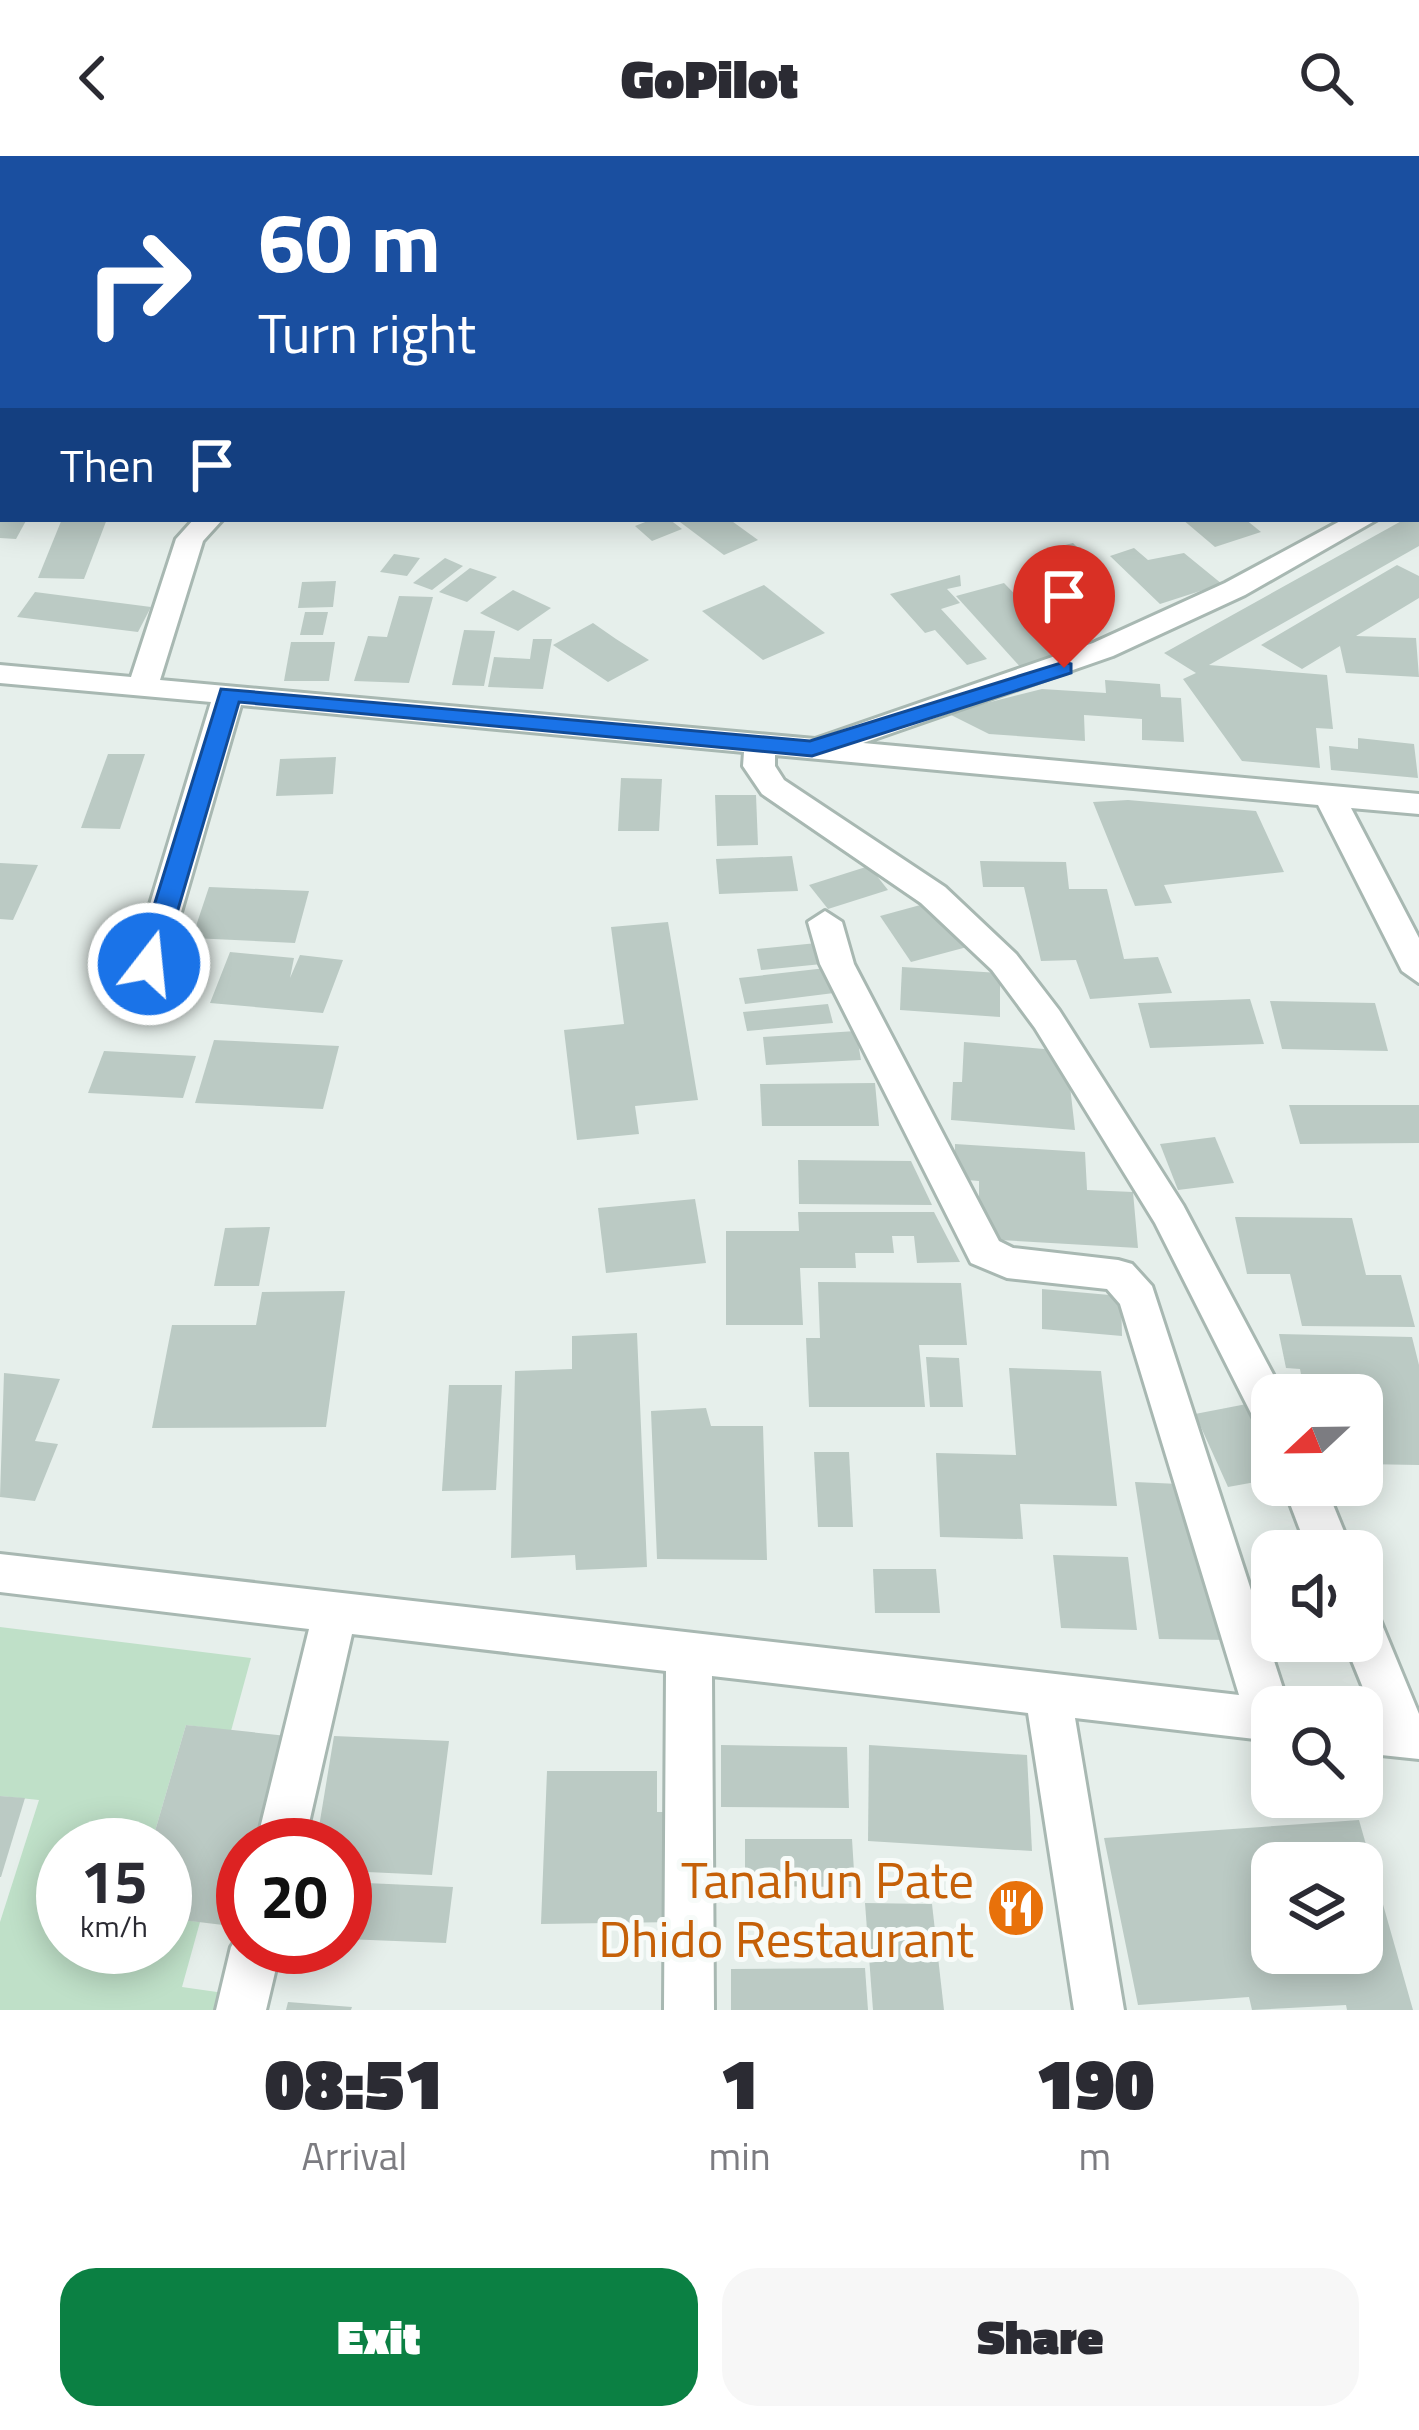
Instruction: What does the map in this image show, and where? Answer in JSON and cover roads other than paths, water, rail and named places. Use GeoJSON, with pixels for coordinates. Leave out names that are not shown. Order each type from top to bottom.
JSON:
{"type":"FeatureCollection","features":[{"type":"Feature","properties":{"kind":"street"},"geometry":{"type":"LineString","coordinates":[[143,686],[190,539],[206,522]]}},
{"type":"Feature","properties":{"kind":"street"},"geometry":{"type":"LineString","coordinates":[[812,748],[1064,668],[1157,631],[1344,523]]}},
{"type":"Feature","properties":{"kind":"street"},"geometry":{"type":"LineString","coordinates":[[0,674],[1419,804]]}},
{"type":"Feature","properties":{"kind":"street"},"geometry":{"type":"LineString","coordinates":[[149,964],[230,694]]}},
{"type":"Feature","properties":{"kind":"street"},"geometry":{"type":"LineString","coordinates":[[760,744],[759,766],[773,787],[970,926],[1048,1018],[1170,1215],[1252,1374]]}},
{"type":"Feature","properties":{"kind":"street"},"geometry":{"type":"LineString","coordinates":[[1328,796],[1419,970]]}},
{"type":"Feature","properties":{"kind":"street"},"geometry":{"type":"LineString","coordinates":[[824,922],[837,964],[985,1252],[1007,1263],[1118,1275],[1138,1298],[1260,1686]]}},
{"type":"Feature","properties":{"kind":"street"},"geometry":{"type":"LineString","coordinates":[[0,1574],[1251,1718]]}},
{"type":"Feature","properties":{"kind":"street"},"geometry":{"type":"LineString","coordinates":[[286,1818],[335,1612]]}},
{"type":"Feature","properties":{"kind":"street"},"geometry":{"type":"LineString","coordinates":[[688,1652],[689,2010]]}},
{"type":"Feature","properties":{"kind":"street"},"geometry":{"type":"LineString","coordinates":[[1372,1662],[1395,1735]]}},
{"type":"Feature","properties":{"kind":"street"},"geometry":{"type":"LineString","coordinates":[[1048,1694],[1099,2010]]}},
{"type":"Feature","properties":{"kind":"street"},"geometry":{"type":"LineString","coordinates":[[241,2010],[250,1974]]}},
{"type":"Feature","properties":{"kind":"place","name":"Tanahun Pate Dhido Restaurant"},"geometry":{"type":"Point","coordinates":[1016,1908]}}]}
